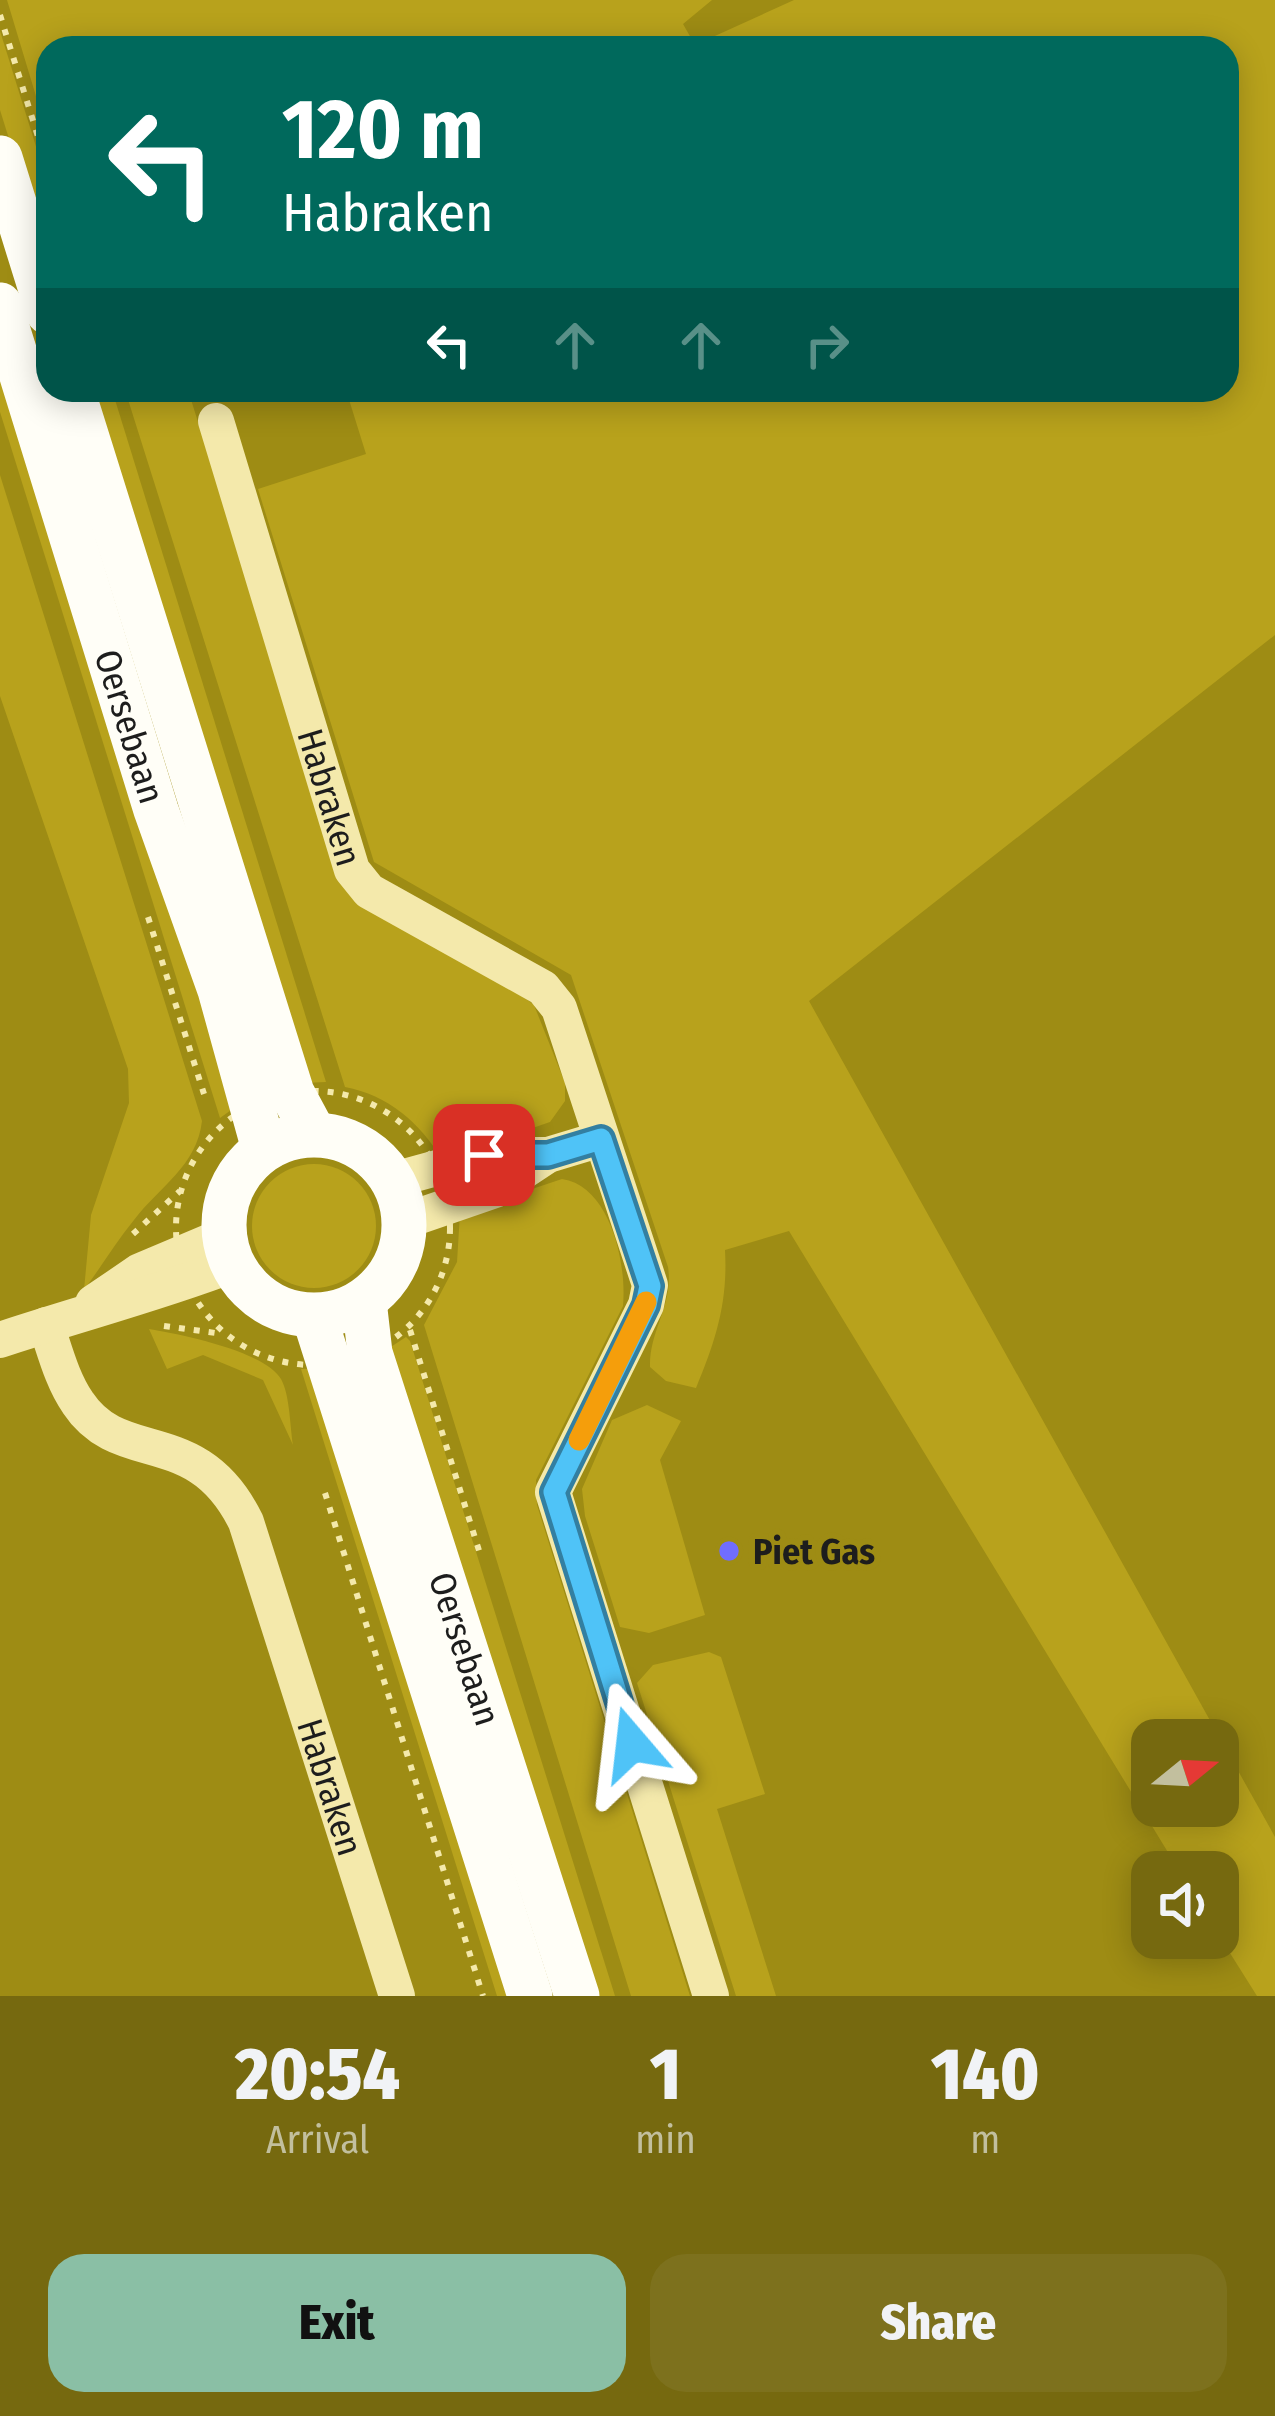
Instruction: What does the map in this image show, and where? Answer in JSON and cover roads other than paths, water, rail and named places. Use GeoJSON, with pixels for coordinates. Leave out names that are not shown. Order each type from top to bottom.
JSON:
{"type":"FeatureCollection","features":[{"type":"Feature","properties":{"kind":"main road"},"geometry":{"type":"LineString","coordinates":[[21,153],[36,241]]}},
{"type":"Feature","properties":{"kind":"main road","name":"Oersebaan"},"geometry":{"type":"LineString","coordinates":[[0,304],[156,810],[274,1099],[314,1134]]}},
{"type":"Feature","properties":{"kind":"main road","name":"Oersebaan"},"geometry":{"type":"LineString","coordinates":[[75,402],[274,1099],[264,1149]]}},
{"type":"Feature","properties":{"kind":"main road"},"geometry":{"type":"LineString","coordinates":[[314,1134],[359,1146],[420,1194],[387,1280],[364,1301],[314,1316],[281,1310],[252,1292],[228,1250],[231,1186],[264,1149],[314,1134]]}},
{"type":"Feature","properties":{"kind":"main road","name":"Oersebaan"},"geometry":{"type":"LineString","coordinates":[[364,1301],[331,1367],[577,1996]]}},
{"type":"Feature","properties":{"kind":"main road","name":"Oersebaan"},"geometry":{"type":"LineString","coordinates":[[314,1316],[530,1996]]}},
{"type":"Feature","properties":{"kind":"street","name":"Habraken"},"geometry":{"type":"LineString","coordinates":[[216,421],[352,870],[369,891],[543,988],[559,1008],[650,1286],[646,1305],[554,1492],[711,1996]]}},
{"type":"Feature","properties":{"kind":"street"},"geometry":{"type":"LineString","coordinates":[[420,1194],[484,1155],[548,1155],[601,1139]]}},
{"type":"Feature","properties":{"kind":"street"},"geometry":{"type":"LineString","coordinates":[[0,1340],[86,1309],[144,1298],[182,1268],[228,1250]]}},
{"type":"Feature","properties":{"kind":"street","name":"Habraken"},"geometry":{"type":"LineString","coordinates":[[46,1325],[80,1407],[116,1435],[192,1458],[228,1486],[246,1522],[397,1996]]}},
{"type":"Feature","properties":{"kind":"place","name":"Piet Gas"},"geometry":{"type":"Point","coordinates":[729,1551]}}]}
